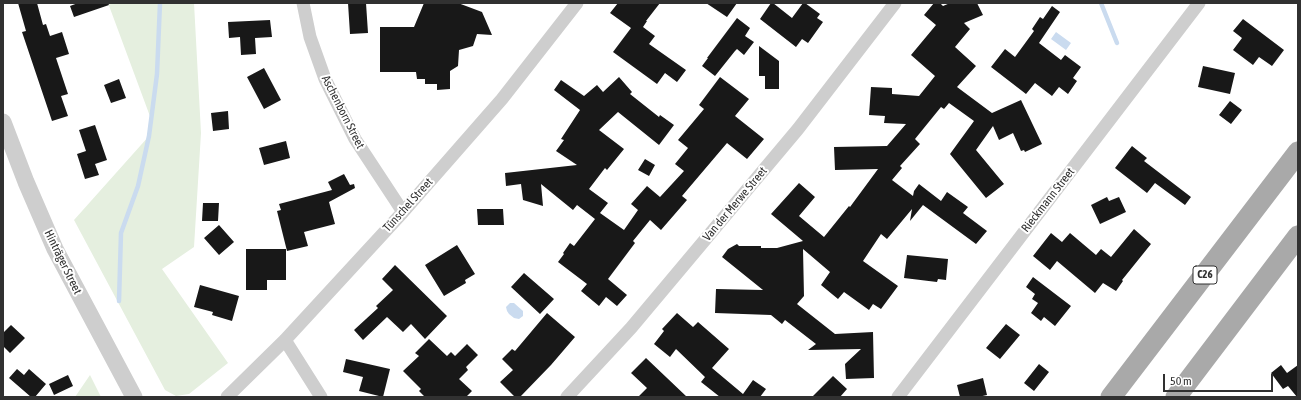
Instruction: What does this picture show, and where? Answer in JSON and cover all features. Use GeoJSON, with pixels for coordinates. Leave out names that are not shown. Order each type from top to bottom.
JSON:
{"type":"FeatureCollection","features":[{"type":"Feature","properties":{"kind":"main road","name":"C26"},"geometry":{"type":"LineString","coordinates":[[1111,397],[1298,152]]}},
{"type":"Feature","properties":{"kind":"main road"},"geometry":{"type":"LineString","coordinates":[[1176,397],[1298,236]]}},
{"type":"Feature","properties":{"kind":"street","name":"Aschenborn Street"},"geometry":{"type":"LineString","coordinates":[[303,3],[310,36],[325,79],[355,139],[403,212]]}},
{"type":"Feature","properties":{"kind":"street","name":"Tünschel Street"},"geometry":{"type":"LineString","coordinates":[[227,397],[285,340],[403,212],[502,99],[577,3]]}},
{"type":"Feature","properties":{"kind":"street","name":"Van der Merwe Street"},"geometry":{"type":"LineString","coordinates":[[567,397],[631,328],[798,129],[895,3]]}},
{"type":"Feature","properties":{"kind":"street","name":"Rieckmann Street"},"geometry":{"type":"LineString","coordinates":[[898,397],[1199,3]]}},
{"type":"Feature","properties":{"kind":"street","name":"Hinträger Street"},"geometry":{"type":"LineString","coordinates":[[3,122],[26,182],[55,249],[134,397]]}},
{"type":"Feature","properties":{"kind":"street"},"geometry":{"type":"LineString","coordinates":[[285,340],[321,397]]}},
{"type":"Feature","properties":{"kind":"green space"},"geometry":{"type":"Polygon","coordinates":[[[108,3],[194,3],[201,133],[194,247],[162,269],[228,363],[189,394],[176,396],[165,390],[74,220],[149,136],[151,119],[108,3]]]}},
{"type":"Feature","properties":{"kind":"green space"},"geometry":{"type":"Polygon","coordinates":[[[90,375],[101,397],[75,397],[90,375]]]}},
{"type":"Feature","properties":{"kind":"water"},"geometry":{"type":"Polygon","coordinates":[[[1056,32],[1071,43],[1066,50],[1051,39],[1056,32]]]}},
{"type":"Feature","properties":{"kind":"water"},"geometry":{"type":"Polygon","coordinates":[[[510,303],[514,303],[523,311],[523,316],[519,319],[514,318],[509,314],[506,307],[510,303]]]}},
{"type":"Feature","properties":{"kind":"building"},"geometry":{"type":"Polygon","coordinates":[[[18,3],[37,3],[43,25],[46,24],[50,36],[62,32],[69,54],[56,58],[68,94],[61,96],[68,116],[52,121],[22,32],[26,31],[18,3]]]}},
{"type":"Feature","properties":{"kind":"building"},"geometry":{"type":"Polygon","coordinates":[[[78,3],[108,3],[109,5],[74,17],[70,6],[78,3]]]}},
{"type":"Feature","properties":{"kind":"building"},"geometry":{"type":"Polygon","coordinates":[[[348,3],[366,3],[368,33],[350,34],[348,3]]]}},
{"type":"Feature","properties":{"kind":"building"},"geometry":{"type":"Polygon","coordinates":[[[424,3],[458,3],[482,12],[492,35],[477,34],[473,46],[459,50],[458,66],[450,71],[450,89],[437,90],[437,84],[425,84],[425,79],[417,79],[416,72],[380,72],[380,27],[414,27],[424,3]]]}},
{"type":"Feature","properties":{"kind":"building"},"geometry":{"type":"Polygon","coordinates":[[[618,3],[660,3],[643,27],[655,36],[649,44],[686,70],[677,82],[665,73],[657,84],[613,52],[631,28],[610,13],[618,3]]]}},
{"type":"Feature","properties":{"kind":"building"},"geometry":{"type":"Polygon","coordinates":[[[706,3],[737,3],[727,17],[706,3]]]}},
{"type":"Feature","properties":{"kind":"building"},"geometry":{"type":"Polygon","coordinates":[[[771,3],[792,18],[803,3],[805,3],[820,14],[817,18],[823,22],[808,43],[802,39],[796,47],[760,19],[771,3]]]}},
{"type":"Feature","properties":{"kind":"building"},"geometry":{"type":"Polygon","coordinates":[[[934,3],[940,3],[943,6],[950,3],[977,3],[983,15],[964,23],[970,29],[955,47],[976,66],[957,87],[992,113],[1021,100],[1042,144],[1025,152],[1024,150],[1021,151],[1013,133],[999,140],[993,126],[976,150],[1004,184],[986,198],[950,154],[974,121],[949,103],[944,109],[941,107],[915,139],[920,144],[900,166],[902,168],[892,180],[913,196],[914,191],[919,184],[941,201],[947,192],[968,207],[963,213],[987,231],[976,244],[923,205],[910,221],[912,209],[887,239],[881,234],[863,261],[898,286],[881,309],[873,304],[869,310],[844,292],[838,299],[821,285],[830,272],[803,249],[804,296],[797,304],[835,334],[873,332],[874,378],[846,379],[845,364],[861,349],[808,350],[816,344],[785,320],[782,324],[771,315],[715,313],[716,289],[763,290],[722,257],[728,249],[737,244],[739,246],[777,248],[803,241],[771,214],[799,183],[815,197],[799,216],[824,237],[849,206],[850,207],[878,169],[835,170],[834,147],[887,146],[906,124],[884,123],[885,116],[869,115],[871,87],[892,88],[892,94],[919,96],[935,76],[911,55],[936,25],[924,15],[934,3]]]}},
{"type":"Feature","properties":{"kind":"building"},"geometry":{"type":"Polygon","coordinates":[[[1052,6],[1060,12],[1039,43],[1061,60],[1065,55],[1081,67],[1073,78],[1077,81],[1068,94],[1059,87],[1052,96],[1035,83],[1026,94],[991,67],[1005,49],[1015,57],[1034,31],[1032,29],[1040,17],[1043,19],[1052,6]]]}},
{"type":"Feature","properties":{"kind":"building"},"geometry":{"type":"Polygon","coordinates":[[[737,18],[750,28],[745,36],[754,42],[744,55],[737,49],[715,76],[702,66],[737,18]]]}},
{"type":"Feature","properties":{"kind":"building"},"geometry":{"type":"Polygon","coordinates":[[[1243,19],[1284,50],[1272,66],[1259,57],[1253,65],[1233,50],[1242,38],[1233,31],[1243,19]]]}},
{"type":"Feature","properties":{"kind":"building"},"geometry":{"type":"Polygon","coordinates":[[[270,20],[272,37],[255,38],[256,54],[241,55],[240,37],[229,38],[228,22],[270,20]]]}},
{"type":"Feature","properties":{"kind":"building"},"geometry":{"type":"Polygon","coordinates":[[[759,46],[779,61],[779,89],[765,89],[765,76],[759,76],[759,46]]]}},
{"type":"Feature","properties":{"kind":"building"},"geometry":{"type":"Polygon","coordinates":[[[1203,66],[1235,73],[1230,94],[1198,87],[1203,66]]]}},
{"type":"Feature","properties":{"kind":"building"},"geometry":{"type":"Polygon","coordinates":[[[264,68],[281,100],[264,109],[247,77],[264,68]]]}},
{"type":"Feature","properties":{"kind":"building"},"geometry":{"type":"Polygon","coordinates":[[[619,77],[632,92],[630,94],[659,117],[660,115],[674,125],[659,145],[618,112],[599,130],[624,149],[607,170],[605,168],[589,189],[608,203],[600,213],[624,230],[638,210],[631,204],[647,186],[660,197],[684,171],[675,164],[688,148],[678,140],[704,109],[699,105],[720,77],[749,99],[735,116],[764,139],[747,159],[727,143],[682,196],[687,200],[661,230],[650,220],[633,241],[635,243],[608,279],[627,295],[617,306],[606,297],[599,306],[581,291],[587,284],[558,262],[570,243],[574,246],[595,219],[577,205],[573,210],[541,184],[543,206],[523,200],[521,184],[506,186],[505,173],[577,165],[556,151],[564,140],[561,139],[580,110],[554,90],[561,80],[584,96],[597,85],[603,92],[619,77]]]}},
{"type":"Feature","properties":{"kind":"building"},"geometry":{"type":"Polygon","coordinates":[[[119,79],[126,98],[111,103],[104,85],[119,79]]]}},
{"type":"Feature","properties":{"kind":"building"},"geometry":{"type":"Polygon","coordinates":[[[1230,101],[1242,110],[1231,124],[1219,115],[1230,101]]]}},
{"type":"Feature","properties":{"kind":"building"},"geometry":{"type":"Polygon","coordinates":[[[228,111],[229,129],[213,131],[211,113],[228,111]]]}},
{"type":"Feature","properties":{"kind":"building"},"geometry":{"type":"Polygon","coordinates":[[[95,125],[107,160],[95,164],[99,175],[85,179],[77,154],[86,151],[79,130],[95,125]]]}},
{"type":"Feature","properties":{"kind":"building"},"geometry":{"type":"Polygon","coordinates":[[[286,141],[290,158],[264,165],[259,148],[286,141]]]}},
{"type":"Feature","properties":{"kind":"building"},"geometry":{"type":"Polygon","coordinates":[[[1132,146],[1147,158],[1144,161],[1191,197],[1185,205],[1155,183],[1147,193],[1115,168],[1132,146]]]}},
{"type":"Feature","properties":{"kind":"building"},"geometry":{"type":"Polygon","coordinates":[[[645,159],[655,165],[649,176],[638,170],[645,159]]]}},
{"type":"Feature","properties":{"kind":"building"},"geometry":{"type":"Polygon","coordinates":[[[344,174],[350,185],[354,184],[355,188],[329,202],[335,224],[304,232],[308,246],[287,251],[277,211],[281,210],[279,204],[332,190],[328,182],[344,174]]]}},
{"type":"Feature","properties":{"kind":"building"},"geometry":{"type":"Polygon","coordinates":[[[1107,197],[1109,201],[1119,197],[1126,212],[1100,224],[1091,205],[1107,197]]]}},
{"type":"Feature","properties":{"kind":"building"},"geometry":{"type":"Polygon","coordinates":[[[203,203],[219,203],[218,221],[202,221],[203,203]]]}},
{"type":"Feature","properties":{"kind":"building"},"geometry":{"type":"Polygon","coordinates":[[[477,209],[503,209],[504,225],[478,225],[477,209]]]}},
{"type":"Feature","properties":{"kind":"building"},"geometry":{"type":"Polygon","coordinates":[[[219,225],[234,242],[219,255],[204,238],[219,225]]]}},
{"type":"Feature","properties":{"kind":"building"},"geometry":{"type":"Polygon","coordinates":[[[1134,229],[1151,244],[1122,280],[1123,281],[1116,291],[1103,283],[1095,293],[1057,261],[1050,270],[1033,256],[1051,233],[1062,242],[1070,233],[1096,255],[1101,249],[1111,257],[1134,229]]]}},
{"type":"Feature","properties":{"kind":"building"},"geometry":{"type":"Polygon","coordinates":[[[457,245],[475,274],[465,280],[466,283],[444,296],[425,265],[457,245]]]}},
{"type":"Feature","properties":{"kind":"building"},"geometry":{"type":"Polygon","coordinates":[[[246,249],[286,249],[286,280],[267,280],[267,290],[246,290],[246,249]]]}},
{"type":"Feature","properties":{"kind":"building"},"geometry":{"type":"Polygon","coordinates":[[[907,255],[948,259],[946,280],[938,279],[937,282],[904,278],[907,255]]]}},
{"type":"Feature","properties":{"kind":"building"},"geometry":{"type":"Polygon","coordinates":[[[395,265],[447,316],[425,339],[411,324],[403,332],[387,317],[363,340],[354,330],[378,308],[376,306],[393,290],[382,279],[395,265]]]}},
{"type":"Feature","properties":{"kind":"building"},"geometry":{"type":"Polygon","coordinates":[[[524,273],[554,299],[540,314],[511,287],[524,273]]]}},
{"type":"Feature","properties":{"kind":"building"},"geometry":{"type":"Polygon","coordinates":[[[1033,277],[1071,306],[1055,326],[1044,317],[1041,321],[1031,313],[1038,303],[1032,299],[1035,294],[1026,287],[1033,277]]]}},
{"type":"Feature","properties":{"kind":"building"},"geometry":{"type":"Polygon","coordinates":[[[200,285],[239,296],[232,321],[212,315],[213,312],[194,307],[200,285]]]}},
{"type":"Feature","properties":{"kind":"building"},"geometry":{"type":"Polygon","coordinates":[[[547,313],[575,337],[551,365],[520,397],[515,397],[500,382],[513,370],[502,359],[512,349],[515,351],[547,313]]]}},
{"type":"Feature","properties":{"kind":"building"},"geometry":{"type":"Polygon","coordinates":[[[677,313],[693,327],[698,322],[729,349],[712,368],[743,394],[753,380],[766,389],[760,397],[720,397],[701,382],[705,377],[676,349],[670,357],[654,344],[664,331],[662,329],[677,313]]]}},
{"type":"Feature","properties":{"kind":"building"},"geometry":{"type":"Polygon","coordinates":[[[1006,324],[1020,335],[1000,359],[986,348],[1006,324]]]}},
{"type":"Feature","properties":{"kind":"building"},"geometry":{"type":"Polygon","coordinates":[[[11,325],[25,338],[10,353],[3,346],[3,333],[11,325]]]}},
{"type":"Feature","properties":{"kind":"building"},"geometry":{"type":"Polygon","coordinates":[[[429,339],[447,356],[451,352],[455,356],[467,344],[478,355],[466,367],[468,370],[459,379],[472,391],[466,397],[425,397],[419,391],[421,389],[403,371],[419,356],[415,353],[429,339]]]}},
{"type":"Feature","properties":{"kind":"building"},"geometry":{"type":"Polygon","coordinates":[[[646,358],[687,397],[638,397],[647,388],[631,373],[646,358]]]}},
{"type":"Feature","properties":{"kind":"building"},"geometry":{"type":"Polygon","coordinates":[[[346,359],[390,369],[383,397],[359,391],[363,377],[343,372],[346,359]]]}},
{"type":"Feature","properties":{"kind":"building"},"geometry":{"type":"Polygon","coordinates":[[[1039,364],[1049,372],[1034,391],[1024,383],[1039,364]]]}},
{"type":"Feature","properties":{"kind":"building"},"geometry":{"type":"Polygon","coordinates":[[[1281,365],[1287,373],[1298,365],[1298,397],[1288,386],[1283,389],[1271,373],[1281,365]]]}},
{"type":"Feature","properties":{"kind":"building"},"geometry":{"type":"Polygon","coordinates":[[[17,369],[24,375],[29,369],[46,384],[35,397],[31,397],[9,378],[17,369]]]}},
{"type":"Feature","properties":{"kind":"building"},"geometry":{"type":"Polygon","coordinates":[[[68,375],[73,386],[54,395],[49,384],[68,375]]]}},
{"type":"Feature","properties":{"kind":"building"},"geometry":{"type":"Polygon","coordinates":[[[833,376],[847,389],[840,397],[812,397],[833,376]]]}},
{"type":"Feature","properties":{"kind":"building"},"geometry":{"type":"Polygon","coordinates":[[[983,378],[987,395],[978,397],[960,397],[957,385],[983,378]]]}},
{"type":"Feature","properties":{"kind":"waterway"},"geometry":{"type":"LineString","coordinates":[[119,301],[121,233],[138,186],[149,136],[157,74],[160,3]]}},
{"type":"Feature","properties":{"kind":"waterway"},"geometry":{"type":"LineString","coordinates":[[1101,3],[1117,43]]}}]}
